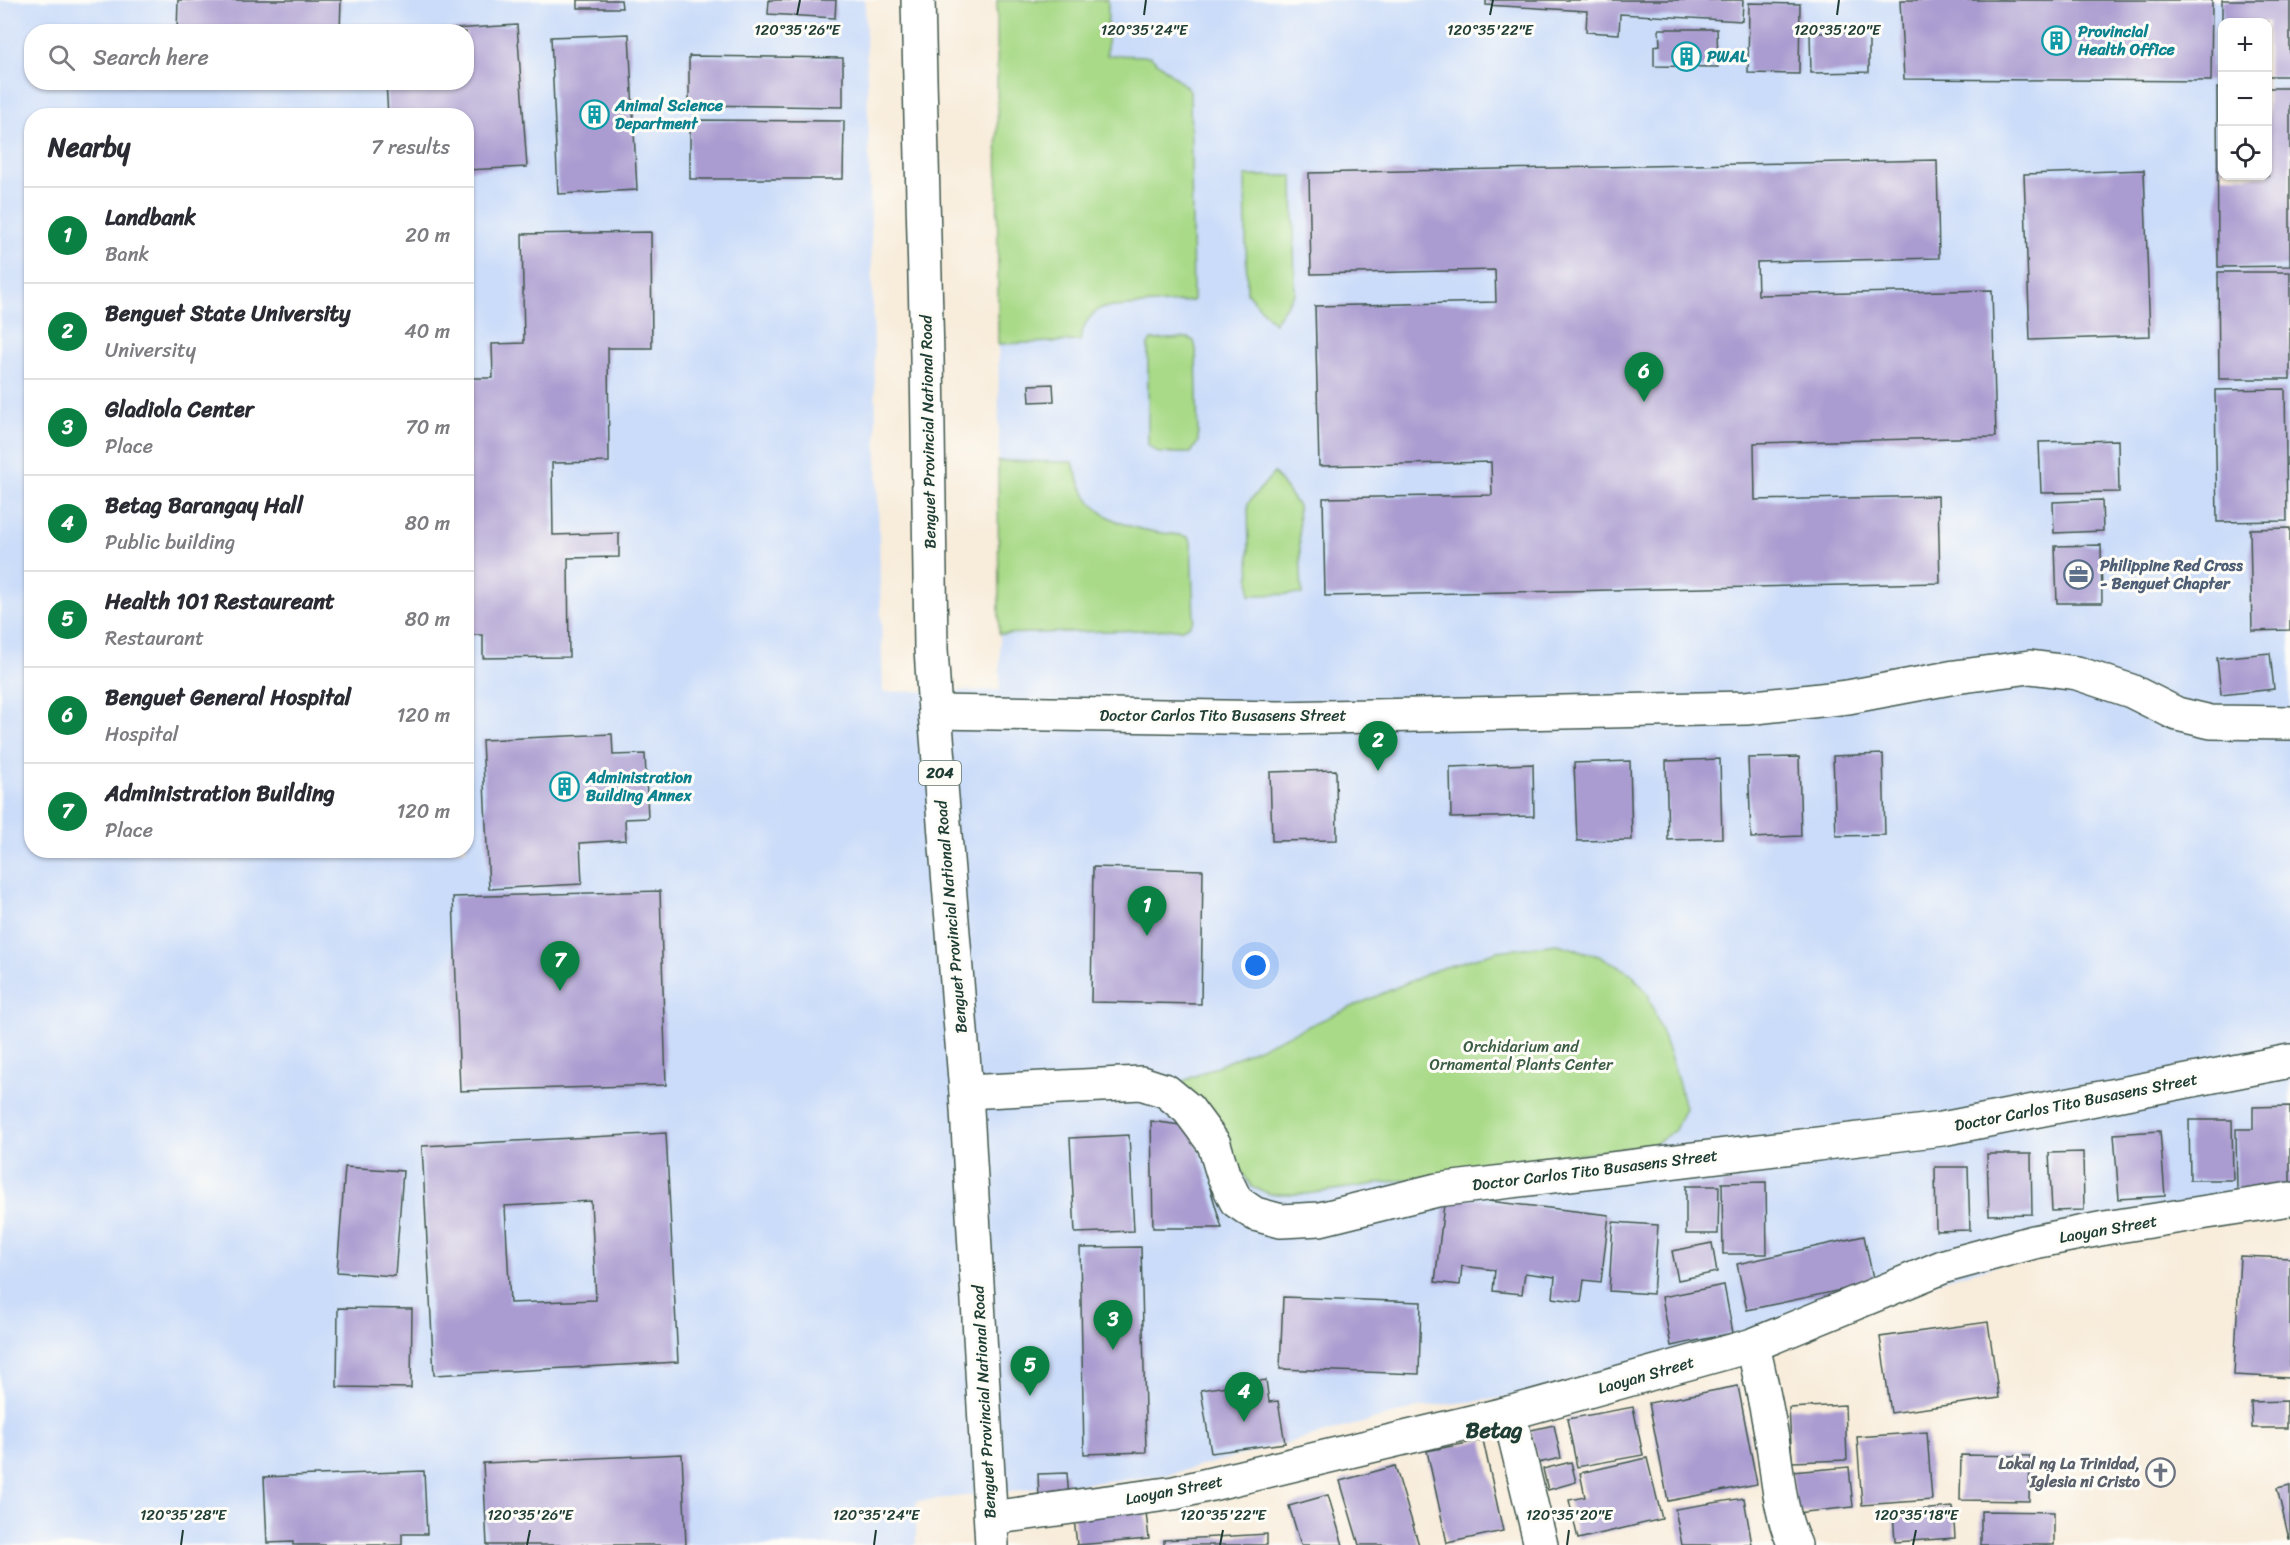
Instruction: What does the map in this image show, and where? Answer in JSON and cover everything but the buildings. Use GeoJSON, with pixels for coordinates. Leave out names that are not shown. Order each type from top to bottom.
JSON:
{"type":"FeatureCollection","features":[{"type":"Feature","properties":{"kind":"main road","name":"Benguet Provincial National Road"},"geometry":{"type":"LineString","coordinates":[[918,0],[934,712],[966,1092],[992,1532]]}},
{"type":"Feature","properties":{"kind":"main road","name":"Doctor Carlos Tito Busasens Street"},"geometry":{"type":"LineString","coordinates":[[934,712],[1279,717],[1746,708],[1848,697],[1955,677],[2030,667],[2077,673],[2131,692],[2177,714],[2211,722],[2290,723]]}},
{"type":"Feature","properties":{"kind":"main road","name":"Doctor Carlos Tito Busasens Street"},"geometry":{"type":"LineString","coordinates":[[966,1092],[1140,1083],[1166,1091],[1188,1109],[1215,1144],[1223,1174],[1236,1201],[1255,1214],[1281,1221],[1320,1219],[1437,1190],[1942,1129],[2290,1061]]}},
{"type":"Feature","properties":{"kind":"main road","name":"Laoyan Street"},"geometry":{"type":"LineString","coordinates":[[992,1532],[1174,1493],[1509,1413],[1753,1345],[1945,1266],[2023,1245],[2105,1228],[2290,1199]]}},
{"type":"Feature","properties":{"kind":"main road"},"geometry":{"type":"LineString","coordinates":[[1753,1345],[1788,1533],[1795,1545]]}},
{"type":"Feature","properties":{"kind":"main road"},"geometry":{"type":"LineString","coordinates":[[1509,1413],[1542,1545]]}},
{"type":"Feature","properties":{"kind":"shaded area"},"geometry":{"type":"Polygon","coordinates":[[[0,0],[865,0],[883,692],[1000,690],[997,0],[2290,0],[2290,1185],[1513,1397],[1422,1407],[1167,1475],[916,1501],[916,1545],[0,1545],[0,0]]]}},
{"type":"Feature","properties":{"kind":"green space"},"geometry":{"type":"Polygon","coordinates":[[[997,0],[1108,0],[1107,55],[1150,56],[1190,90],[1193,301],[1101,308],[1087,322],[1080,341],[998,344],[997,0]]]}},
{"type":"Feature","properties":{"kind":"green space"},"geometry":{"type":"Polygon","coordinates":[[[1245,176],[1293,176],[1295,293],[1274,323],[1247,293],[1245,176]]]}},
{"type":"Feature","properties":{"kind":"green space"},"geometry":{"type":"Polygon","coordinates":[[[1188,338],[1194,341],[1196,349],[1198,442],[1191,453],[1159,453],[1148,445],[1148,345],[1151,340],[1188,338]]]}},
{"type":"Feature","properties":{"kind":"green space"},"geometry":{"type":"Polygon","coordinates":[[[998,461],[1073,462],[1084,492],[1101,512],[1112,519],[1139,529],[1188,537],[1191,542],[1194,619],[1190,625],[1182,629],[999,634],[998,461]]]}},
{"type":"Feature","properties":{"kind":"green space"},"geometry":{"type":"Polygon","coordinates":[[[1274,473],[1298,506],[1302,594],[1250,595],[1248,503],[1274,473]]]}},
{"type":"Feature","properties":{"kind":"green space","name":"Orchidarium and Ornamental Plants Center"},"geometry":{"type":"Polygon","coordinates":[[[1557,944],[1602,957],[1632,974],[1648,994],[1676,1073],[1685,1108],[1675,1130],[1654,1144],[1306,1194],[1270,1194],[1252,1187],[1179,1083],[1436,970],[1498,951],[1557,944]]]}},
{"type":"Feature","properties":{"kind":"place","name":"Provincial Health Office"},"geometry":{"type":"Point","coordinates":[2057,40]}},
{"type":"Feature","properties":{"kind":"place","name":"PWAL"},"geometry":{"type":"Point","coordinates":[1686,56]}},
{"type":"Feature","properties":{"kind":"place","name":"Animal Science Department"},"geometry":{"type":"Point","coordinates":[594,114]}},
{"type":"Feature","properties":{"kind":"place","name":"Benguet General Hospital"},"geometry":{"type":"Point","coordinates":[1644,402]}},
{"type":"Feature","properties":{"kind":"place","name":"Philippine Red Cross - Benguet Chapter"},"geometry":{"type":"Point","coordinates":[2079,574]}},
{"type":"Feature","properties":{"kind":"place","name":"Benguet State University"},"geometry":{"type":"Point","coordinates":[1378,771]}},
{"type":"Feature","properties":{"kind":"place","name":"Administration Building Annex"},"geometry":{"type":"Point","coordinates":[565,786]}},
{"type":"Feature","properties":{"kind":"place","name":"Landbank"},"geometry":{"type":"Point","coordinates":[1147,936]}},
{"type":"Feature","properties":{"kind":"place","name":"Administration Building"},"geometry":{"type":"Point","coordinates":[560,991]}},
{"type":"Feature","properties":{"kind":"place","name":"Gladiola Center"},"geometry":{"type":"Point","coordinates":[1113,1350]}},
{"type":"Feature","properties":{"kind":"place","name":"Health 101 Restaureant"},"geometry":{"type":"Point","coordinates":[1030,1396]}},
{"type":"Feature","properties":{"kind":"place","name":"Betag Barangay Hall"},"geometry":{"type":"Point","coordinates":[1244,1422]}},
{"type":"Feature","properties":{"kind":"place","name":"Lokal ng La Trinidad, Iglesia ni Cristo"},"geometry":{"type":"Point","coordinates":[2161,1472]}},
{"type":"Feature","properties":{"kind":"district","name":"Betag"},"geometry":{"type":"Point","coordinates":[1494,1430]}}]}
